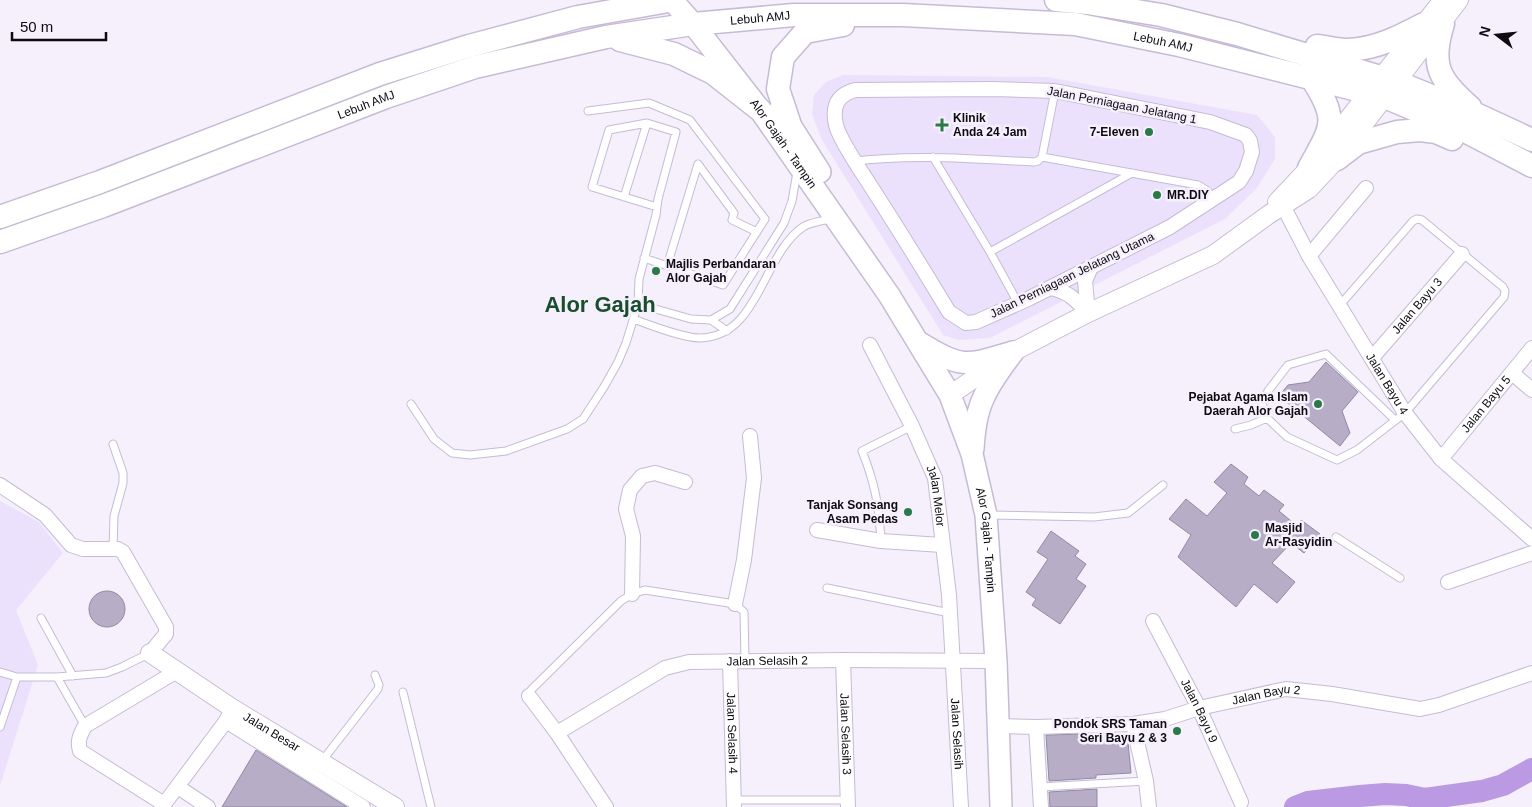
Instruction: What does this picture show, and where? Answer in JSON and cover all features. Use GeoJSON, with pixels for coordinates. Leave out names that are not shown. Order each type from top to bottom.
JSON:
{"type":"FeatureCollection","features":[{"type":"Feature","properties":{"kind":"highway"},"geometry":{"type":"LineString","coordinates":[[578,17],[598,0]]}},
{"type":"Feature","properties":{"kind":"highway","name":"Lebuh AMJ"},"geometry":{"type":"LineString","coordinates":[[0,217],[100,182],[380,74],[469,46],[578,17],[673,0]]}},
{"type":"Feature","properties":{"kind":"highway","name":"Lebuh AMJ"},"geometry":{"type":"LineString","coordinates":[[1056,0],[1088,3],[1162,15],[1237,34],[1383,87],[1478,115],[1532,140]]}},
{"type":"Feature","properties":{"kind":"highway","name":"Lebuh AMJ"},"geometry":{"type":"LineString","coordinates":[[0,242],[112,202],[395,94],[475,67],[606,37],[701,23],[794,15],[903,15],[1074,24],[1179,45],[1312,79],[1383,87],[1532,167]]}},
{"type":"Feature","properties":{"kind":"highway"},"geometry":{"type":"LineString","coordinates":[[790,125],[778,89],[783,56],[805,32],[903,15]]}},
{"type":"Feature","properties":{"kind":"highway"},"geometry":{"type":"LineString","coordinates":[[1237,34],[1346,50],[1367,48],[1388,42],[1433,24],[1441,77],[1478,115]]}},
{"type":"Feature","properties":{"kind":"highway"},"geometry":{"type":"LineString","coordinates":[[606,37],[674,54],[713,73],[760,110]]}},
{"type":"Feature","properties":{"kind":"highway"},"geometry":{"type":"LineString","coordinates":[[1309,168],[1328,134],[1331,116],[1327,104],[1312,79]]}},
{"type":"Feature","properties":{"kind":"highway"},"geometry":{"type":"LineString","coordinates":[[1337,159],[1358,143],[1397,132],[1420,130],[1436,132],[1497,160],[1532,167]]}},
{"type":"Feature","properties":{"kind":"main road","name":"Alor Gajah - Tampin"},"geometry":{"type":"LineString","coordinates":[[673,0],[701,23],[790,125],[854,225],[889,295],[950,395],[972,454],[986,514],[996,661],[1001,807]]}},
{"type":"Feature","properties":{"kind":"main road","name":"Alor Gajah - Tampin"},"geometry":{"type":"LineString","coordinates":[[691,0],[701,23],[889,295]]}},
{"type":"Feature","properties":{"kind":"main road"},"geometry":{"type":"LineString","coordinates":[[917,342],[943,357],[957,362],[973,364],[1013,352]]}},
{"type":"Feature","properties":{"kind":"main road"},"geometry":{"type":"LineString","coordinates":[[972,454],[976,420],[982,399],[992,381],[1013,352]]}},
{"type":"Feature","properties":{"kind":"street"},"geometry":{"type":"LineString","coordinates":[[1433,24],[1443,0]]}},
{"type":"Feature","properties":{"kind":"street"},"geometry":{"type":"LineString","coordinates":[[950,395],[1013,352],[1088,313],[1213,255],[1268,215],[1282,202],[1309,168],[1383,87],[1433,24],[1459,0]]}},
{"type":"Feature","properties":{"kind":"street"},"geometry":{"type":"LineString","coordinates":[[1282,202],[1309,189],[1337,159],[1383,87]]}},
{"type":"Feature","properties":{"kind":"street","name":"Jalan Perniagaan Jelatang 1"},"geometry":{"type":"LineString","coordinates":[[836,103],[844,93],[854,90],[994,89],[1055,91],[1210,122],[1246,135],[1252,148]]}},
{"type":"Feature","properties":{"kind":"street","name":"Jalan Perniagaan Jelatang Utama"},"geometry":{"type":"LineString","coordinates":[[836,103],[834,113],[836,126],[855,161],[950,312],[966,323],[976,322],[1018,304],[1170,227],[1239,182],[1250,162],[1252,148]]}},
{"type":"Feature","properties":{"kind":"street"},"geometry":{"type":"LineString","coordinates":[[1309,256],[1366,188]]}},
{"type":"Feature","properties":{"kind":"street","name":"Jalan Bayu 4"},"geometry":{"type":"LineString","coordinates":[[1282,202],[1309,256],[1372,358],[1400,416],[1441,459],[1532,539]]}},
{"type":"Feature","properties":{"kind":"street","name":"Jalan Bayu 3"},"geometry":{"type":"LineString","coordinates":[[1372,358],[1462,254]]}},
{"type":"Feature","properties":{"kind":"street"},"geometry":{"type":"LineString","coordinates":[[1088,313],[1086,281],[1091,267]]}},
{"type":"Feature","properties":{"kind":"street"},"geometry":{"type":"LineString","coordinates":[[1050,288],[1063,290],[1088,313]]}},
{"type":"Feature","properties":{"kind":"street","name":"Jalan Melor"},"geometry":{"type":"LineString","coordinates":[[870,345],[912,426],[935,478],[950,613],[952,660]]}},
{"type":"Feature","properties":{"kind":"street","name":"Jalan Bayu 5"},"geometry":{"type":"LineString","coordinates":[[1441,459],[1532,348]]}},
{"type":"Feature","properties":{"kind":"street"},"geometry":{"type":"LineString","coordinates":[[1512,373],[1532,390]]}},
{"type":"Feature","properties":{"kind":"street"},"geometry":{"type":"LineString","coordinates":[[735,604],[744,560],[754,478],[750,436]]}},
{"type":"Feature","properties":{"kind":"street"},"geometry":{"type":"LineString","coordinates":[[632,594],[633,536],[626,509],[630,490],[642,476],[655,473],[685,482]]}},
{"type":"Feature","properties":{"kind":"street"},"geometry":{"type":"LineString","coordinates":[[0,485],[45,515],[71,545],[83,549],[118,549],[123,552],[166,626],[166,634],[150,653]]}},
{"type":"Feature","properties":{"kind":"street"},"geometry":{"type":"LineString","coordinates":[[817,530],[881,541],[942,545]]}},
{"type":"Feature","properties":{"kind":"street"},"geometry":{"type":"LineString","coordinates":[[1448,582],[1532,553]]}},
{"type":"Feature","properties":{"kind":"street","name":"Jalan Bayu 9"},"geometry":{"type":"LineString","coordinates":[[1153,621],[1199,708],[1241,802]]}},
{"type":"Feature","properties":{"kind":"street","name":"Jalan Besar"},"geometry":{"type":"LineString","coordinates":[[150,653],[177,671],[229,715],[321,762],[395,807]]}},
{"type":"Feature","properties":{"kind":"street","name":"Jalan Selasih 3"},"geometry":{"type":"LineString","coordinates":[[843,660],[848,804]]}},
{"type":"Feature","properties":{"kind":"street","name":"Jalan Selasih"},"geometry":{"type":"LineString","coordinates":[[952,660],[961,807]]}},
{"type":"Feature","properties":{"kind":"street","name":"Jalan Selasih 4"},"geometry":{"type":"LineString","coordinates":[[730,661],[734,804]]}},
{"type":"Feature","properties":{"kind":"street","name":"Jalan Selasih 2"},"geometry":{"type":"LineString","coordinates":[[557,733],[666,668],[690,662],[996,661]]}},
{"type":"Feature","properties":{"kind":"street"},"geometry":{"type":"LineString","coordinates":[[177,671],[85,726],[80,733],[78,743],[80,751],[163,806],[229,715],[363,807]]}},
{"type":"Feature","properties":{"kind":"street","name":"Jalan Bayu 2"},"geometry":{"type":"LineString","coordinates":[[998,726],[1036,727],[1132,724],[1286,689],[1332,694],[1420,709],[1439,705],[1532,672]]}},
{"type":"Feature","properties":{"kind":"street"},"geometry":{"type":"LineString","coordinates":[[529,696],[557,733],[606,807]]}},
{"type":"Feature","properties":{"kind":"street"},"geometry":{"type":"LineString","coordinates":[[1132,724],[1146,781],[1149,807]]}},
{"type":"Feature","properties":{"kind":"street"},"geometry":{"type":"LineString","coordinates":[[1036,727],[1041,807]]}},
{"type":"Feature","properties":{"kind":"street"},"geometry":{"type":"LineString","coordinates":[[178,787],[208,807]]}},
{"type":"Feature","properties":{"kind":"lane"},"geometry":{"type":"LineString","coordinates":[[855,161],[878,158],[932,157],[1038,161],[1042,156],[1055,91]]}},
{"type":"Feature","properties":{"kind":"lane"},"geometry":{"type":"LineString","coordinates":[[588,111],[649,103],[690,120],[765,218],[723,284],[644,258]]}},
{"type":"Feature","properties":{"kind":"lane"},"geometry":{"type":"LineString","coordinates":[[624,197],[646,123]]}},
{"type":"Feature","properties":{"kind":"lane"},"geometry":{"type":"LineString","coordinates":[[411,404],[434,439],[452,453],[470,455],[506,451],[567,429],[583,419],[604,388],[618,362],[638,304],[638,279],[656,215],[657,207],[658,199],[676,132],[646,123],[609,130],[592,188],[657,207]]}},
{"type":"Feature","properties":{"kind":"lane"},"geometry":{"type":"LineString","coordinates":[[1042,156],[1198,185],[1208,192],[1213,200]]}},
{"type":"Feature","properties":{"kind":"lane"},"geometry":{"type":"LineString","coordinates":[[932,157],[990,252],[1018,304]]}},
{"type":"Feature","properties":{"kind":"lane"},"geometry":{"type":"LineString","coordinates":[[667,266],[698,164],[734,213],[732,220],[757,232]]}},
{"type":"Feature","properties":{"kind":"lane"},"geometry":{"type":"LineString","coordinates":[[638,304],[691,320],[711,320],[730,309],[784,224],[792,201],[798,165]]}},
{"type":"Feature","properties":{"kind":"lane"},"geometry":{"type":"LineString","coordinates":[[990,252],[1132,173]]}},
{"type":"Feature","properties":{"kind":"lane"},"geometry":{"type":"LineString","coordinates":[[633,319],[698,338],[727,331],[743,317],[788,241],[804,226],[835,218]]}},
{"type":"Feature","properties":{"kind":"lane"},"geometry":{"type":"LineString","coordinates":[[1340,305],[1416,219],[1422,220],[1503,286],[1504,296],[1400,416],[1356,450],[1337,460],[1287,437],[1267,418],[1262,403],[1268,391],[1288,365],[1326,354],[1400,416]]}},
{"type":"Feature","properties":{"kind":"lane"},"geometry":{"type":"LineString","coordinates":[[711,320],[727,331]]}},
{"type":"Feature","properties":{"kind":"lane"},"geometry":{"type":"LineString","coordinates":[[1235,429],[1267,418]]}},
{"type":"Feature","properties":{"kind":"lane"},"geometry":{"type":"LineString","coordinates":[[881,541],[879,508],[872,476],[862,451],[912,426]]}},
{"type":"Feature","properties":{"kind":"lane"},"geometry":{"type":"LineString","coordinates":[[113,444],[123,473],[123,483],[114,516],[113,550]]}},
{"type":"Feature","properties":{"kind":"lane"},"geometry":{"type":"LineString","coordinates":[[986,514],[1094,517],[1128,513],[1163,485]]}},
{"type":"Feature","properties":{"kind":"lane"},"geometry":{"type":"LineString","coordinates":[[1336,537],[1400,578]]}},
{"type":"Feature","properties":{"kind":"lane"},"geometry":{"type":"LineString","coordinates":[[827,588],[950,613]]}},
{"type":"Feature","properties":{"kind":"lane"},"geometry":{"type":"LineString","coordinates":[[529,696],[531,690],[621,601],[632,594],[645,590],[735,604],[744,612],[744,661]]}},
{"type":"Feature","properties":{"kind":"lane"},"geometry":{"type":"LineString","coordinates":[[41,618],[73,676]]}},
{"type":"Feature","properties":{"kind":"lane"},"geometry":{"type":"LineString","coordinates":[[0,672],[17,677],[57,677],[106,673],[150,653]]}},
{"type":"Feature","properties":{"kind":"lane"},"geometry":{"type":"LineString","coordinates":[[321,762],[378,689],[379,685],[375,675]]}},
{"type":"Feature","properties":{"kind":"lane"},"geometry":{"type":"LineString","coordinates":[[0,727],[17,677]]}},
{"type":"Feature","properties":{"kind":"lane"},"geometry":{"type":"LineString","coordinates":[[57,677],[85,726]]}},
{"type":"Feature","properties":{"kind":"lane"},"geometry":{"type":"LineString","coordinates":[[403,692],[430,807]]}},
{"type":"Feature","properties":{"kind":"lane"},"geometry":{"type":"LineString","coordinates":[[1040,787],[1146,781]]}},
{"type":"Feature","properties":{"kind":"lane"},"geometry":{"type":"LineString","coordinates":[[734,804],[848,804]]}},
{"type":"Feature","properties":{"kind":"shaded area"},"geometry":{"type":"Polygon","coordinates":[[[843,75],[1047,77],[1257,115],[1275,137],[1275,159],[1256,189],[1225,219],[990,338],[959,340],[943,335],[822,140],[812,114],[814,95],[826,82],[843,75]]]}},
{"type":"Feature","properties":{"kind":"shaded area"},"geometry":{"type":"Polygon","coordinates":[[[0,501],[39,522],[63,553],[16,610],[38,665],[0,786],[0,501]]]}},
{"type":"Feature","properties":{"kind":"building","name":"Pejabat Agama Islam Daerah Alor Gajah"},"geometry":{"type":"Polygon","coordinates":[[[1326,362],[1358,392],[1342,411],[1350,433],[1340,446],[1279,396],[1288,385],[1309,382],[1326,362]]]}},
{"type":"Feature","properties":{"kind":"building","name":"Masjid Ar-Rasyidin"},"geometry":{"type":"Polygon","coordinates":[[[1231,464],[1248,477],[1244,484],[1259,496],[1264,490],[1284,505],[1279,511],[1296,525],[1301,520],[1320,534],[1304,553],[1291,543],[1272,563],[1295,582],[1277,603],[1254,584],[1236,607],[1178,557],[1191,535],[1169,519],[1186,499],[1207,516],[1227,493],[1214,482],[1231,464]]]}},
{"type":"Feature","properties":{"kind":"building"},"geometry":{"type":"Polygon","coordinates":[[[1051,531],[1079,551],[1075,556],[1086,564],[1076,579],[1086,586],[1060,624],[1032,605],[1036,599],[1026,592],[1048,559],[1037,552],[1051,531]]]}},
{"type":"Feature","properties":{"kind":"building"},"geometry":{"type":"Polygon","coordinates":[[[107,591],[114,592],[120,596],[124,602],[124,616],[120,622],[114,626],[107,627],[100,626],[94,622],[90,616],[89,609],[90,602],[94,596],[100,592],[107,591]]]}},
{"type":"Feature","properties":{"kind":"building"},"geometry":{"type":"Polygon","coordinates":[[[1116,733],[1116,742],[1128,742],[1131,773],[1096,775],[1096,778],[1049,781],[1046,735],[1116,733]]]}},
{"type":"Feature","properties":{"kind":"building"},"geometry":{"type":"Polygon","coordinates":[[[256,750],[347,807],[222,807],[256,750]]]}},
{"type":"Feature","properties":{"kind":"building"},"geometry":{"type":"Polygon","coordinates":[[[1097,789],[1097,807],[1050,807],[1049,792],[1097,789]]]}},
{"type":"Feature","properties":{"kind":"waterway"},"geometry":{"type":"LineString","coordinates":[[1295,807],[1308,802],[1360,796],[1385,794],[1406,795],[1425,799],[1482,791],[1503,785],[1532,769]]}},
{"type":"Feature","properties":{"kind":"place","name":"Klinik Anda 24 Jam"},"geometry":{"type":"Point","coordinates":[942,125]}},
{"type":"Feature","properties":{"kind":"place","name":"7-Eleven"},"geometry":{"type":"Point","coordinates":[1149,132]}},
{"type":"Feature","properties":{"kind":"place","name":"MR.DIY"},"geometry":{"type":"Point","coordinates":[1157,195]}},
{"type":"Feature","properties":{"kind":"place","name":"Majlis Perbandaran Alor Gajah"},"geometry":{"type":"Point","coordinates":[656,271]}},
{"type":"Feature","properties":{"kind":"place","name":"Pejabat Agama Islam Daerah Alor Gajah"},"geometry":{"type":"Point","coordinates":[1318,404]}},
{"type":"Feature","properties":{"kind":"place","name":"Tanjak Sonsang Asam Pedas"},"geometry":{"type":"Point","coordinates":[908,512]}},
{"type":"Feature","properties":{"kind":"place","name":"Masjid Ar-Rasyidin"},"geometry":{"type":"Point","coordinates":[1255,535]}},
{"type":"Feature","properties":{"kind":"place","name":"Pondok SRS Taman Seri Bayu 2 & 3"},"geometry":{"type":"Point","coordinates":[1177,731]}},
{"type":"Feature","properties":{"kind":"district","name":"Alor Gajah"},"geometry":{"type":"Point","coordinates":[600,304]}}]}
